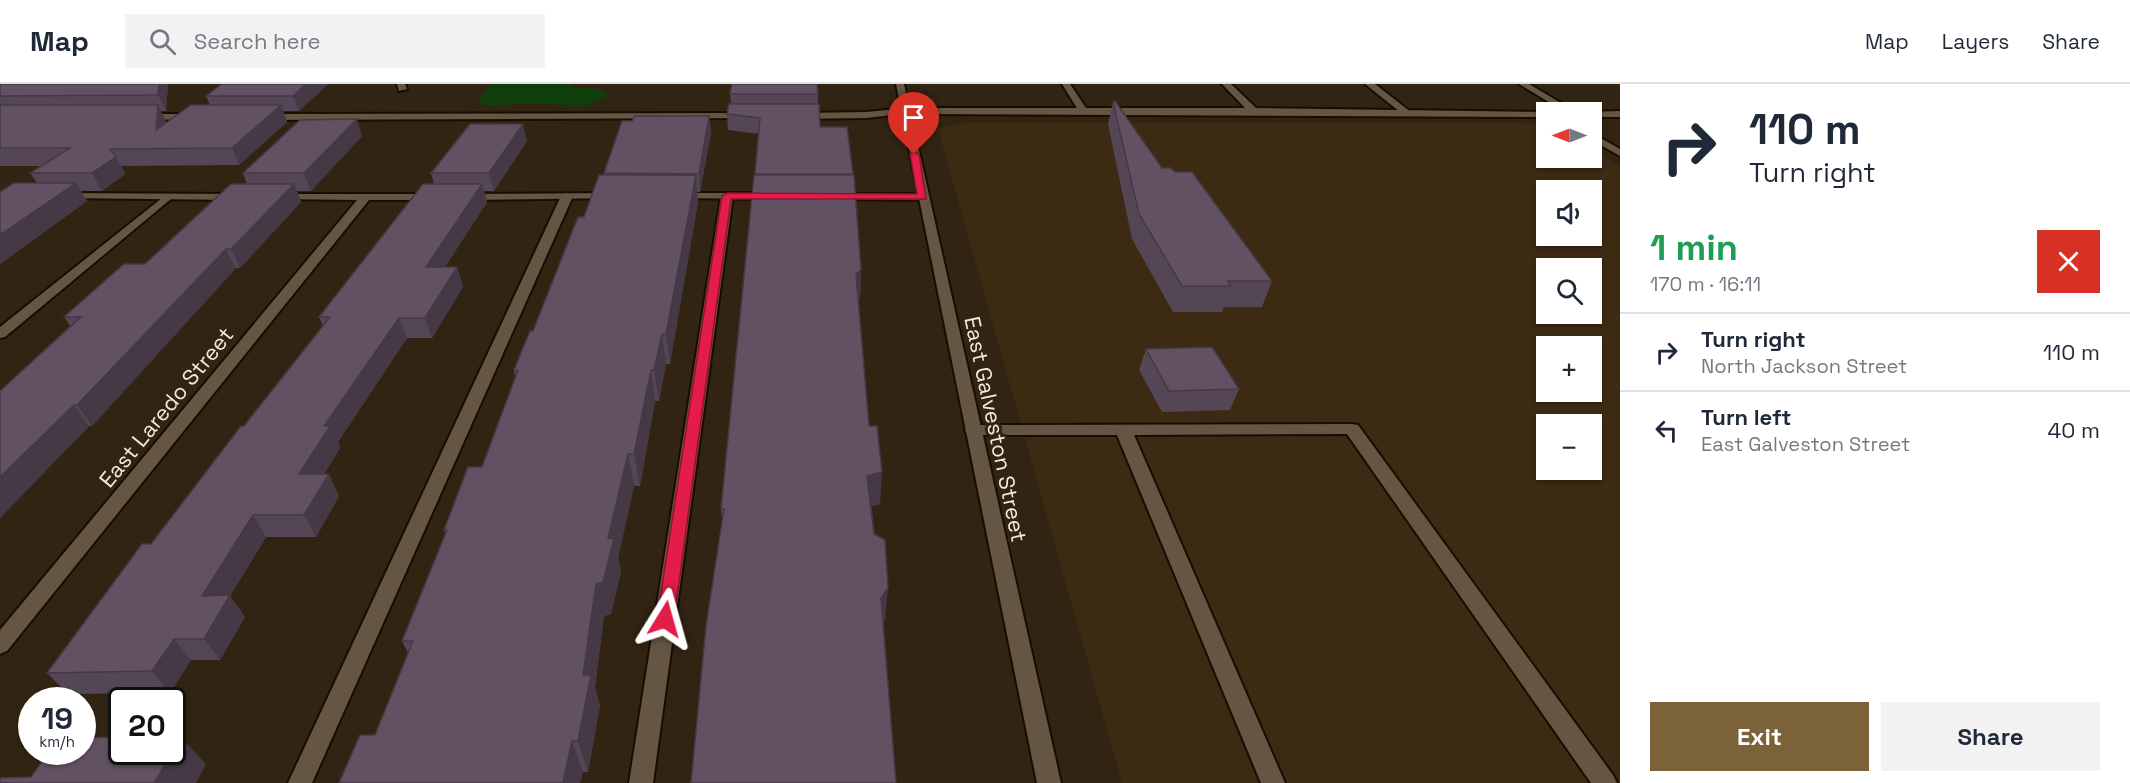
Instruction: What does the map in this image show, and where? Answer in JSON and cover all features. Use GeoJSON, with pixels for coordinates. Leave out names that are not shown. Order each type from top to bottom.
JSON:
{"type":"FeatureCollection","features":[{"type":"Feature","properties":{"kind":"street","name":"East Galveston Street"},"geometry":{"type":"LineString","coordinates":[[900,84],[1049,783]]}},
{"type":"Feature","properties":{"kind":"street"},"geometry":{"type":"LineString","coordinates":[[1066,84],[1083,111]]}},
{"type":"Feature","properties":{"kind":"street"},"geometry":{"type":"LineString","coordinates":[[1226,84],[1253,111]]}},
{"type":"Feature","properties":{"kind":"street"},"geometry":{"type":"LineString","coordinates":[[1369,84],[1407,113]]}},
{"type":"Feature","properties":{"kind":"street"},"geometry":{"type":"LineString","coordinates":[[1523,84],[1554,102]]}},
{"type":"Feature","properties":{"kind":"street"},"geometry":{"type":"LineString","coordinates":[[783,116],[867,115],[906,111],[1536,114]]}},
{"type":"Feature","properties":{"kind":"street"},"geometry":{"type":"LineString","coordinates":[[1602,114],[1620,114]]}},
{"type":"Feature","properties":{"kind":"street"},"geometry":{"type":"LineString","coordinates":[[246,117],[759,116]]}},
{"type":"Feature","properties":{"kind":"street"},"geometry":{"type":"LineString","coordinates":[[128,117],[211,117]]}},
{"type":"Feature","properties":{"kind":"street"},"geometry":{"type":"LineString","coordinates":[[1602,142],[1620,153]]}},
{"type":"Feature","properties":{"kind":"street"},"geometry":{"type":"LineString","coordinates":[[48,196],[624,196]]}},
{"type":"Feature","properties":{"kind":"street"},"geometry":{"type":"LineString","coordinates":[[300,783],[567,196]]}},
{"type":"Feature","properties":{"kind":"street"},"geometry":{"type":"LineString","coordinates":[[670,196],[784,196]]}},
{"type":"Feature","properties":{"kind":"street"},"geometry":{"type":"LineString","coordinates":[[641,783],[727,196]]}},
{"type":"Feature","properties":{"kind":"street"},"geometry":{"type":"LineString","coordinates":[[819,196],[923,197]]}},
{"type":"Feature","properties":{"kind":"street"},"geometry":{"type":"LineString","coordinates":[[0,334],[167,197]]}},
{"type":"Feature","properties":{"kind":"street","name":"East Laredo Street"},"geometry":{"type":"LineString","coordinates":[[0,645],[366,197]]}},
{"type":"Feature","properties":{"kind":"street"},"geometry":{"type":"LineString","coordinates":[[1123,429],[1273,783]]}},
{"type":"Feature","properties":{"kind":"street"},"geometry":{"type":"LineString","coordinates":[[973,430],[1352,429],[1605,783]]}},
{"type":"Feature","properties":{"kind":"shaded area"},"geometry":{"type":"Polygon","coordinates":[[[962,123],[1522,123],[1536,125],[1536,168],[1602,168],[1602,156],[1620,167],[1620,783],[1122,783],[939,133],[941,128],[962,123]]]}},
{"type":"Feature","properties":{"kind":"green space"},"geometry":{"type":"Polygon","coordinates":[[[492,84],[572,84],[574,88],[602,89],[608,96],[585,107],[538,103],[489,106],[476,102],[492,84]]]}},
{"type":"Feature","properties":{"kind":"building"},"geometry":{"type":"Polygon","coordinates":[[[0,84],[159,84],[158,95],[0,96],[0,84]]]}},
{"type":"Feature","properties":{"kind":"building"},"geometry":{"type":"Polygon","coordinates":[[[222,84],[306,84],[293,96],[206,96],[222,84]]]}},
{"type":"Feature","properties":{"kind":"building"},"geometry":{"type":"Polygon","coordinates":[[[732,84],[817,84],[818,94],[730,94],[732,84]]]}},
{"type":"Feature","properties":{"kind":"building"},"geometry":{"type":"Polygon","coordinates":[[[1115,101],[1162,168],[1171,168],[1175,172],[1192,172],[1272,281],[1228,281],[1231,286],[1182,286],[1139,214],[1113,102],[1115,101]]]}},
{"type":"Feature","properties":{"kind":"building"},"geometry":{"type":"Polygon","coordinates":[[[729,104],[819,104],[820,127],[847,127],[853,174],[755,174],[760,118],[727,114],[729,104]]]}},
{"type":"Feature","properties":{"kind":"building"},"geometry":{"type":"Polygon","coordinates":[[[0,105],[158,105],[156,130],[191,105],[281,105],[232,148],[110,149],[116,157],[92,173],[30,173],[70,148],[0,148],[0,105]]]}},
{"type":"Feature","properties":{"kind":"building"},"geometry":{"type":"Polygon","coordinates":[[[635,116],[709,116],[699,174],[604,173],[622,121],[632,121],[635,116]]]}},
{"type":"Feature","properties":{"kind":"building"},"geometry":{"type":"Polygon","coordinates":[[[357,119],[304,173],[243,173],[300,120],[357,119]]]}},
{"type":"Feature","properties":{"kind":"building"},"geometry":{"type":"Polygon","coordinates":[[[470,124],[523,124],[489,173],[431,173],[470,124]]]}},
{"type":"Feature","properties":{"kind":"building"},"geometry":{"type":"Polygon","coordinates":[[[599,175],[696,175],[666,334],[662,334],[654,370],[651,370],[634,454],[628,454],[608,538],[614,539],[603,582],[596,584],[583,675],[591,675],[578,741],[572,741],[563,783],[339,783],[360,735],[375,735],[413,641],[402,641],[447,530],[444,530],[468,467],[482,467],[518,370],[514,370],[530,331],[533,331],[578,217],[584,217],[599,175]]]}},
{"type":"Feature","properties":{"kind":"building"},"geometry":{"type":"Polygon","coordinates":[[[754,175],[854,175],[861,270],[856,274],[869,426],[877,426],[882,472],[867,476],[874,534],[885,540],[888,588],[881,598],[896,783],[691,783],[706,626],[724,509],[721,509],[754,175]]]}},
{"type":"Feature","properties":{"kind":"building"},"geometry":{"type":"Polygon","coordinates":[[[14,183],[76,183],[0,235],[0,192],[14,183]]]}},
{"type":"Feature","properties":{"kind":"building"},"geometry":{"type":"Polygon","coordinates":[[[231,184],[294,184],[231,249],[226,249],[77,405],[74,405],[0,477],[0,391],[81,317],[64,317],[124,264],[145,264],[231,184]]]}},
{"type":"Feature","properties":{"kind":"building"},"geometry":{"type":"Polygon","coordinates":[[[423,184],[482,184],[426,267],[457,267],[425,318],[399,318],[324,426],[330,426],[299,474],[329,474],[304,515],[253,515],[202,596],[230,595],[204,639],[174,639],[152,671],[47,673],[142,544],[151,544],[241,426],[244,426],[330,317],[319,317],[423,184]]]}},
{"type":"Feature","properties":{"kind":"building"},"geometry":{"type":"Polygon","coordinates":[[[1212,347],[1239,389],[1169,391],[1146,349],[1212,347]]]}},
{"type":"Feature","properties":{"kind":"building"},"geometry":{"type":"Polygon","coordinates":[[[108,737],[108,765],[165,765],[155,782],[188,782],[0,783],[0,778],[31,777],[40,765],[96,765],[96,738],[108,737]]]}},
{"type":"Feature","properties":{"kind":"route"},"geometry":{"type":"LineString","coordinates":[[665,619],[727,196],[923,197],[914,154]]}}]}
